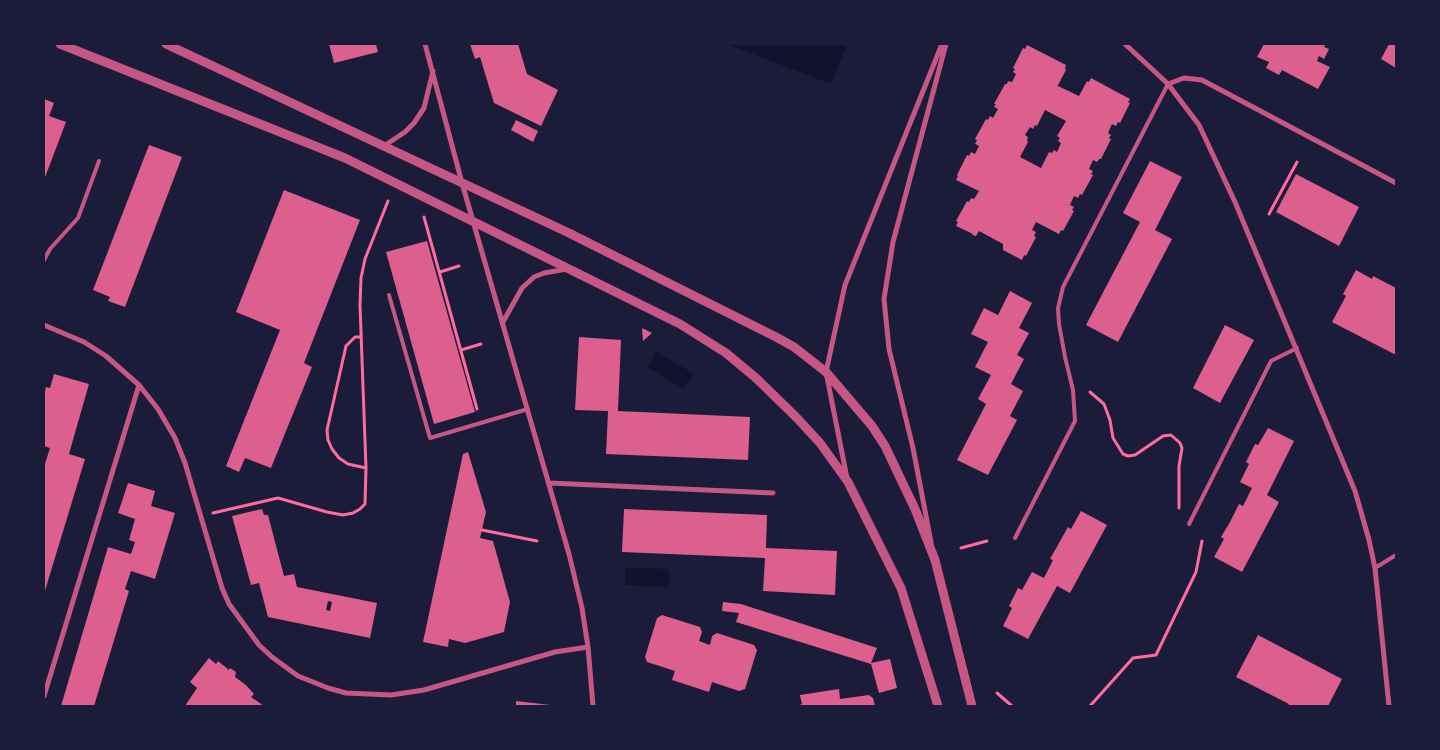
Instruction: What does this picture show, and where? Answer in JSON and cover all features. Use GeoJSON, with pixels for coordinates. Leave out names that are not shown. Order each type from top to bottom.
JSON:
{"type":"FeatureCollection","features":[{"type":"Feature","properties":{"kind":"street"},"geometry":{"type":"LineString","coordinates":[[60,44],[345,158],[680,324],[726,353],[756,378],[796,417],[820,443],[848,482],[901,588],[938,706]]}},
{"type":"Feature","properties":{"kind":"street"},"geometry":{"type":"LineString","coordinates":[[166,44],[569,233],[794,347],[826,372],[872,426],[885,446],[916,509],[935,560]]}},
{"type":"Feature","properties":{"kind":"street"},"geometry":{"type":"LineString","coordinates":[[425,44],[462,183],[575,577],[588,647],[592,706]]}},
{"type":"Feature","properties":{"kind":"street"},"geometry":{"type":"LineString","coordinates":[[848,482],[826,372],[844,285],[942,44]]}},
{"type":"Feature","properties":{"kind":"street"},"geometry":{"type":"LineString","coordinates":[[946,44],[893,242],[884,299],[889,350],[914,448],[935,560],[972,706]]}},
{"type":"Feature","properties":{"kind":"street"},"geometry":{"type":"LineString","coordinates":[[1125,44],[1168,84],[1199,125],[1235,202],[1356,491],[1375,568],[1389,706]]}},
{"type":"Feature","properties":{"kind":"street"},"geometry":{"type":"LineString","coordinates":[[384,146],[405,132],[424,108],[433,70]]}},
{"type":"Feature","properties":{"kind":"street"},"geometry":{"type":"LineString","coordinates":[[1168,84],[1184,78],[1202,80],[1396,183]]}},
{"type":"Feature","properties":{"kind":"street"},"geometry":{"type":"LineString","coordinates":[[503,322],[522,288],[534,277],[544,273],[568,269]]}},
{"type":"Feature","properties":{"kind":"street"},"geometry":{"type":"LineString","coordinates":[[44,325],[84,342],[106,356],[139,385],[158,409],[175,438],[185,463],[222,588],[229,604],[259,645],[298,676],[346,693],[391,695],[424,690],[555,652],[588,647]]}},
{"type":"Feature","properties":{"kind":"street"},"geometry":{"type":"LineString","coordinates":[[44,696],[139,385]]}},
{"type":"Feature","properties":{"kind":"street"},"geometry":{"type":"LineString","coordinates":[[549,484],[773,493]]}},
{"type":"Feature","properties":{"kind":"lane"},"geometry":{"type":"LineString","coordinates":[[1015,538],[1075,421],[1073,390],[1059,324],[1058,308],[1063,287],[1168,84]]}},
{"type":"Feature","properties":{"kind":"lane"},"geometry":{"type":"LineString","coordinates":[[44,260],[50,249],[78,218],[99,161]]}},
{"type":"Feature","properties":{"kind":"lane"},"geometry":{"type":"LineString","coordinates":[[389,295],[430,438],[528,409]]}},
{"type":"Feature","properties":{"kind":"lane"},"geometry":{"type":"LineString","coordinates":[[1189,524],[1271,361],[1297,348]]}},
{"type":"Feature","properties":{"kind":"lane"},"geometry":{"type":"LineString","coordinates":[[1375,568],[1396,555]]}},
{"type":"Feature","properties":{"kind":"path"},"geometry":{"type":"LineString","coordinates":[[1270,214],[1297,162]]}},
{"type":"Feature","properties":{"kind":"path"},"geometry":{"type":"LineString","coordinates":[[213,513],[278,498],[327,512],[343,514],[354,513],[365,504],[366,468],[361,337],[361,278],[365,259],[388,201]]}},
{"type":"Feature","properties":{"kind":"path"},"geometry":{"type":"LineString","coordinates":[[424,217],[477,407]]}},
{"type":"Feature","properties":{"kind":"path"},"geometry":{"type":"LineString","coordinates":[[440,272],[459,266]]}},
{"type":"Feature","properties":{"kind":"path"},"geometry":{"type":"LineString","coordinates":[[361,337],[355,337],[346,346],[327,430],[328,440],[339,458],[348,464],[366,468]]}},
{"type":"Feature","properties":{"kind":"path"},"geometry":{"type":"LineString","coordinates":[[461,350],[481,344]]}},
{"type":"Feature","properties":{"kind":"path"},"geometry":{"type":"LineString","coordinates":[[1090,392],[1104,404],[1110,420],[1113,438],[1123,454],[1128,456],[1136,455],[1164,436],[1171,435],[1180,443],[1182,448],[1179,466],[1179,508]]}},
{"type":"Feature","properties":{"kind":"path"},"geometry":{"type":"LineString","coordinates":[[482,530],[537,541]]}},
{"type":"Feature","properties":{"kind":"path"},"geometry":{"type":"LineString","coordinates":[[961,548],[987,541]]}},
{"type":"Feature","properties":{"kind":"path"},"geometry":{"type":"LineString","coordinates":[[1090,706],[1133,658],[1156,655],[1196,572],[1202,541]]}},
{"type":"Feature","properties":{"kind":"path"},"geometry":{"type":"LineString","coordinates":[[997,693],[1012,706]]}},
{"type":"Feature","properties":{"kind":"shaded area"},"geometry":{"type":"Polygon","coordinates":[[[727,44],[847,44],[831,84],[727,44]]]}},
{"type":"Feature","properties":{"kind":"shaded area"},"geometry":{"type":"Polygon","coordinates":[[[656,351],[694,374],[684,389],[647,367],[656,351]]]}},
{"type":"Feature","properties":{"kind":"shaded area"},"geometry":{"type":"Polygon","coordinates":[[[626,568],[670,569],[669,587],[625,585],[626,568]]]}},
{"type":"Feature","properties":{"kind":"building"},"geometry":{"type":"Polygon","coordinates":[[[329,44],[376,44],[378,52],[334,63],[329,44]]]}},
{"type":"Feature","properties":{"kind":"building"},"geometry":{"type":"Polygon","coordinates":[[[470,44],[518,44],[527,74],[558,90],[541,126],[494,103],[480,57],[475,59],[470,44]]]}},
{"type":"Feature","properties":{"kind":"building"},"geometry":{"type":"Polygon","coordinates":[[[1264,44],[1326,44],[1324,47],[1329,49],[1324,59],[1319,56],[1317,61],[1330,67],[1318,89],[1282,70],[1279,75],[1266,68],[1269,62],[1257,57],[1264,44]]]}},
{"type":"Feature","properties":{"kind":"building"},"geometry":{"type":"Polygon","coordinates":[[[1389,44],[1396,44],[1396,68],[1381,59],[1389,44]]]}},
{"type":"Feature","properties":{"kind":"building"},"geometry":{"type":"Polygon","coordinates":[[[1027,45],[1066,65],[1066,70],[1057,87],[1079,96],[1087,81],[1089,82],[1091,78],[1130,99],[1128,102],[1130,103],[1120,123],[1118,122],[1116,126],[1112,124],[1108,133],[1111,135],[1109,138],[1111,139],[1101,159],[1097,162],[1093,160],[1089,169],[1093,171],[1091,174],[1093,175],[1082,195],[1080,194],[1078,198],[1074,196],[1070,205],[1074,207],[1072,210],[1074,211],[1063,231],[1061,230],[1059,234],[1036,222],[1032,230],[1036,232],[1034,236],[1036,237],[1022,260],[1003,250],[1003,244],[979,231],[976,236],[956,226],[958,222],[956,221],[967,201],[969,202],[971,198],[974,199],[979,191],[956,180],[967,155],[969,156],[971,152],[975,154],[979,146],[975,144],[977,140],[975,139],[986,119],[988,120],[990,116],[993,118],[998,109],[994,107],[996,104],[994,104],[1005,84],[1008,81],[1012,82],[1016,74],[1013,72],[1015,69],[1013,68],[1023,48],[1025,49],[1027,45]],[[1045,110],[1037,126],[1035,125],[1033,129],[1030,127],[1025,135],[1028,137],[1028,142],[1020,157],[1041,168],[1049,152],[1052,153],[1054,150],[1057,152],[1061,143],[1058,141],[1060,138],[1057,136],[1066,121],[1045,110]]]}},
{"type":"Feature","properties":{"kind":"building"},"geometry":{"type":"Polygon","coordinates":[[[44,99],[54,103],[49,116],[66,122],[44,180],[44,99]]]}},
{"type":"Feature","properties":{"kind":"building"},"geometry":{"type":"Polygon","coordinates":[[[516,120],[538,131],[533,142],[511,130],[516,120]]]}},
{"type":"Feature","properties":{"kind":"building"},"geometry":{"type":"Polygon","coordinates":[[[149,145],[182,157],[125,307],[108,301],[110,297],[93,290],[149,145]]]}},
{"type":"Feature","properties":{"kind":"building"},"geometry":{"type":"Polygon","coordinates":[[[1150,161],[1182,177],[1155,230],[1172,239],[1118,342],[1086,325],[1140,222],[1123,213],[1150,161]]]}},
{"type":"Feature","properties":{"kind":"building"},"geometry":{"type":"Polygon","coordinates":[[[1296,174],[1359,207],[1339,246],[1276,212],[1296,174]]]}},
{"type":"Feature","properties":{"kind":"building"},"geometry":{"type":"Polygon","coordinates":[[[284,190],[360,220],[304,363],[312,367],[271,468],[245,458],[239,472],[226,466],[280,330],[236,312],[284,190]]]}},
{"type":"Feature","properties":{"kind":"building"},"geometry":{"type":"Polygon","coordinates":[[[427,241],[475,412],[434,424],[386,252],[427,241]]]}},
{"type":"Feature","properties":{"kind":"building"},"geometry":{"type":"Polygon","coordinates":[[[1356,270],[1372,279],[1373,276],[1396,288],[1396,355],[1332,322],[1346,296],[1343,294],[1356,270]]]}},
{"type":"Feature","properties":{"kind":"building"},"geometry":{"type":"Polygon","coordinates":[[[1010,291],[1032,303],[1019,328],[1029,333],[1017,355],[1024,359],[1011,384],[1023,391],[1010,416],[1017,420],[988,475],[957,460],[986,404],[978,399],[991,375],[975,367],[988,342],[971,334],[984,308],[998,315],[1010,291]]]}},
{"type":"Feature","properties":{"kind":"building"},"geometry":{"type":"Polygon","coordinates":[[[1225,325],[1254,340],[1220,403],[1193,388],[1225,325]]]}},
{"type":"Feature","properties":{"kind":"building"},"geometry":{"type":"Polygon","coordinates":[[[642,328],[652,333],[643,341],[642,328]]]}},
{"type":"Feature","properties":{"kind":"building"},"geometry":{"type":"Polygon","coordinates":[[[579,337],[621,340],[618,411],[750,417],[748,460],[606,454],[608,411],[575,410],[579,337]]]}},
{"type":"Feature","properties":{"kind":"building"},"geometry":{"type":"Polygon","coordinates":[[[54,374],[89,384],[69,454],[85,459],[44,594],[44,467],[50,448],[44,446],[44,396],[46,387],[50,388],[54,374]]]}},
{"type":"Feature","properties":{"kind":"building"},"geometry":{"type":"Polygon","coordinates":[[[1268,428],[1294,441],[1267,495],[1279,502],[1242,572],[1214,557],[1224,539],[1221,537],[1239,504],[1243,506],[1252,488],[1240,482],[1249,464],[1246,462],[1255,444],[1258,445],[1268,428]]]}},
{"type":"Feature","properties":{"kind":"building"},"geometry":{"type":"Polygon","coordinates":[[[468,452],[486,512],[480,538],[493,541],[510,602],[504,632],[465,643],[449,639],[448,647],[423,642],[463,454],[468,452]]]}},
{"type":"Feature","properties":{"kind":"building"},"geometry":{"type":"Polygon","coordinates":[[[128,483],[155,491],[151,506],[175,513],[155,579],[131,571],[125,589],[129,591],[94,706],[61,706],[108,547],[131,554],[135,542],[129,540],[135,519],[118,513],[128,483]]]}},
{"type":"Feature","properties":{"kind":"building"},"geometry":{"type":"Polygon","coordinates":[[[262,509],[264,515],[268,515],[284,576],[294,574],[297,587],[377,603],[370,638],[268,617],[259,583],[251,585],[232,516],[262,509]],[[328,601],[326,610],[330,611],[332,602],[328,601]]]}},
{"type":"Feature","properties":{"kind":"building"},"geometry":{"type":"Polygon","coordinates":[[[624,509],[767,515],[766,548],[837,551],[835,595],[763,591],[765,558],[622,552],[624,509]]]}},
{"type":"Feature","properties":{"kind":"building"},"geometry":{"type":"Polygon","coordinates":[[[1081,511],[1107,525],[1070,593],[1057,586],[1028,639],[1003,626],[1012,608],[1009,606],[1018,588],[1022,590],[1032,572],[1044,578],[1053,560],[1050,559],[1068,527],[1071,529],[1081,511]]]}},
{"type":"Feature","properties":{"kind":"building"},"geometry":{"type":"Polygon","coordinates":[[[723,602],[741,604],[877,648],[871,663],[890,659],[897,688],[879,693],[871,664],[736,622],[739,613],[722,611],[723,602]]]}},
{"type":"Feature","properties":{"kind":"building"},"geometry":{"type":"Polygon","coordinates":[[[662,615],[700,627],[702,632],[699,641],[710,645],[712,636],[717,633],[754,645],[757,650],[745,689],[739,691],[712,682],[709,692],[672,680],[675,671],[647,662],[645,657],[657,618],[662,615]]]}},
{"type":"Feature","properties":{"kind":"building"},"geometry":{"type":"Polygon","coordinates":[[[1258,635],[1342,679],[1328,706],[1288,706],[1289,704],[1236,677],[1258,635]]]}},
{"type":"Feature","properties":{"kind":"building"},"geometry":{"type":"Polygon","coordinates":[[[209,658],[216,664],[218,661],[229,670],[230,668],[236,672],[235,677],[254,694],[251,697],[264,706],[185,706],[197,688],[190,682],[209,658]]]}},
{"type":"Feature","properties":{"kind":"building"},"geometry":{"type":"Polygon","coordinates":[[[839,689],[840,699],[869,695],[873,698],[875,706],[797,706],[802,704],[800,695],[839,689]]]}},
{"type":"Feature","properties":{"kind":"building"},"geometry":{"type":"Polygon","coordinates":[[[516,701],[550,705],[550,706],[516,706],[516,701]]]}}]}
